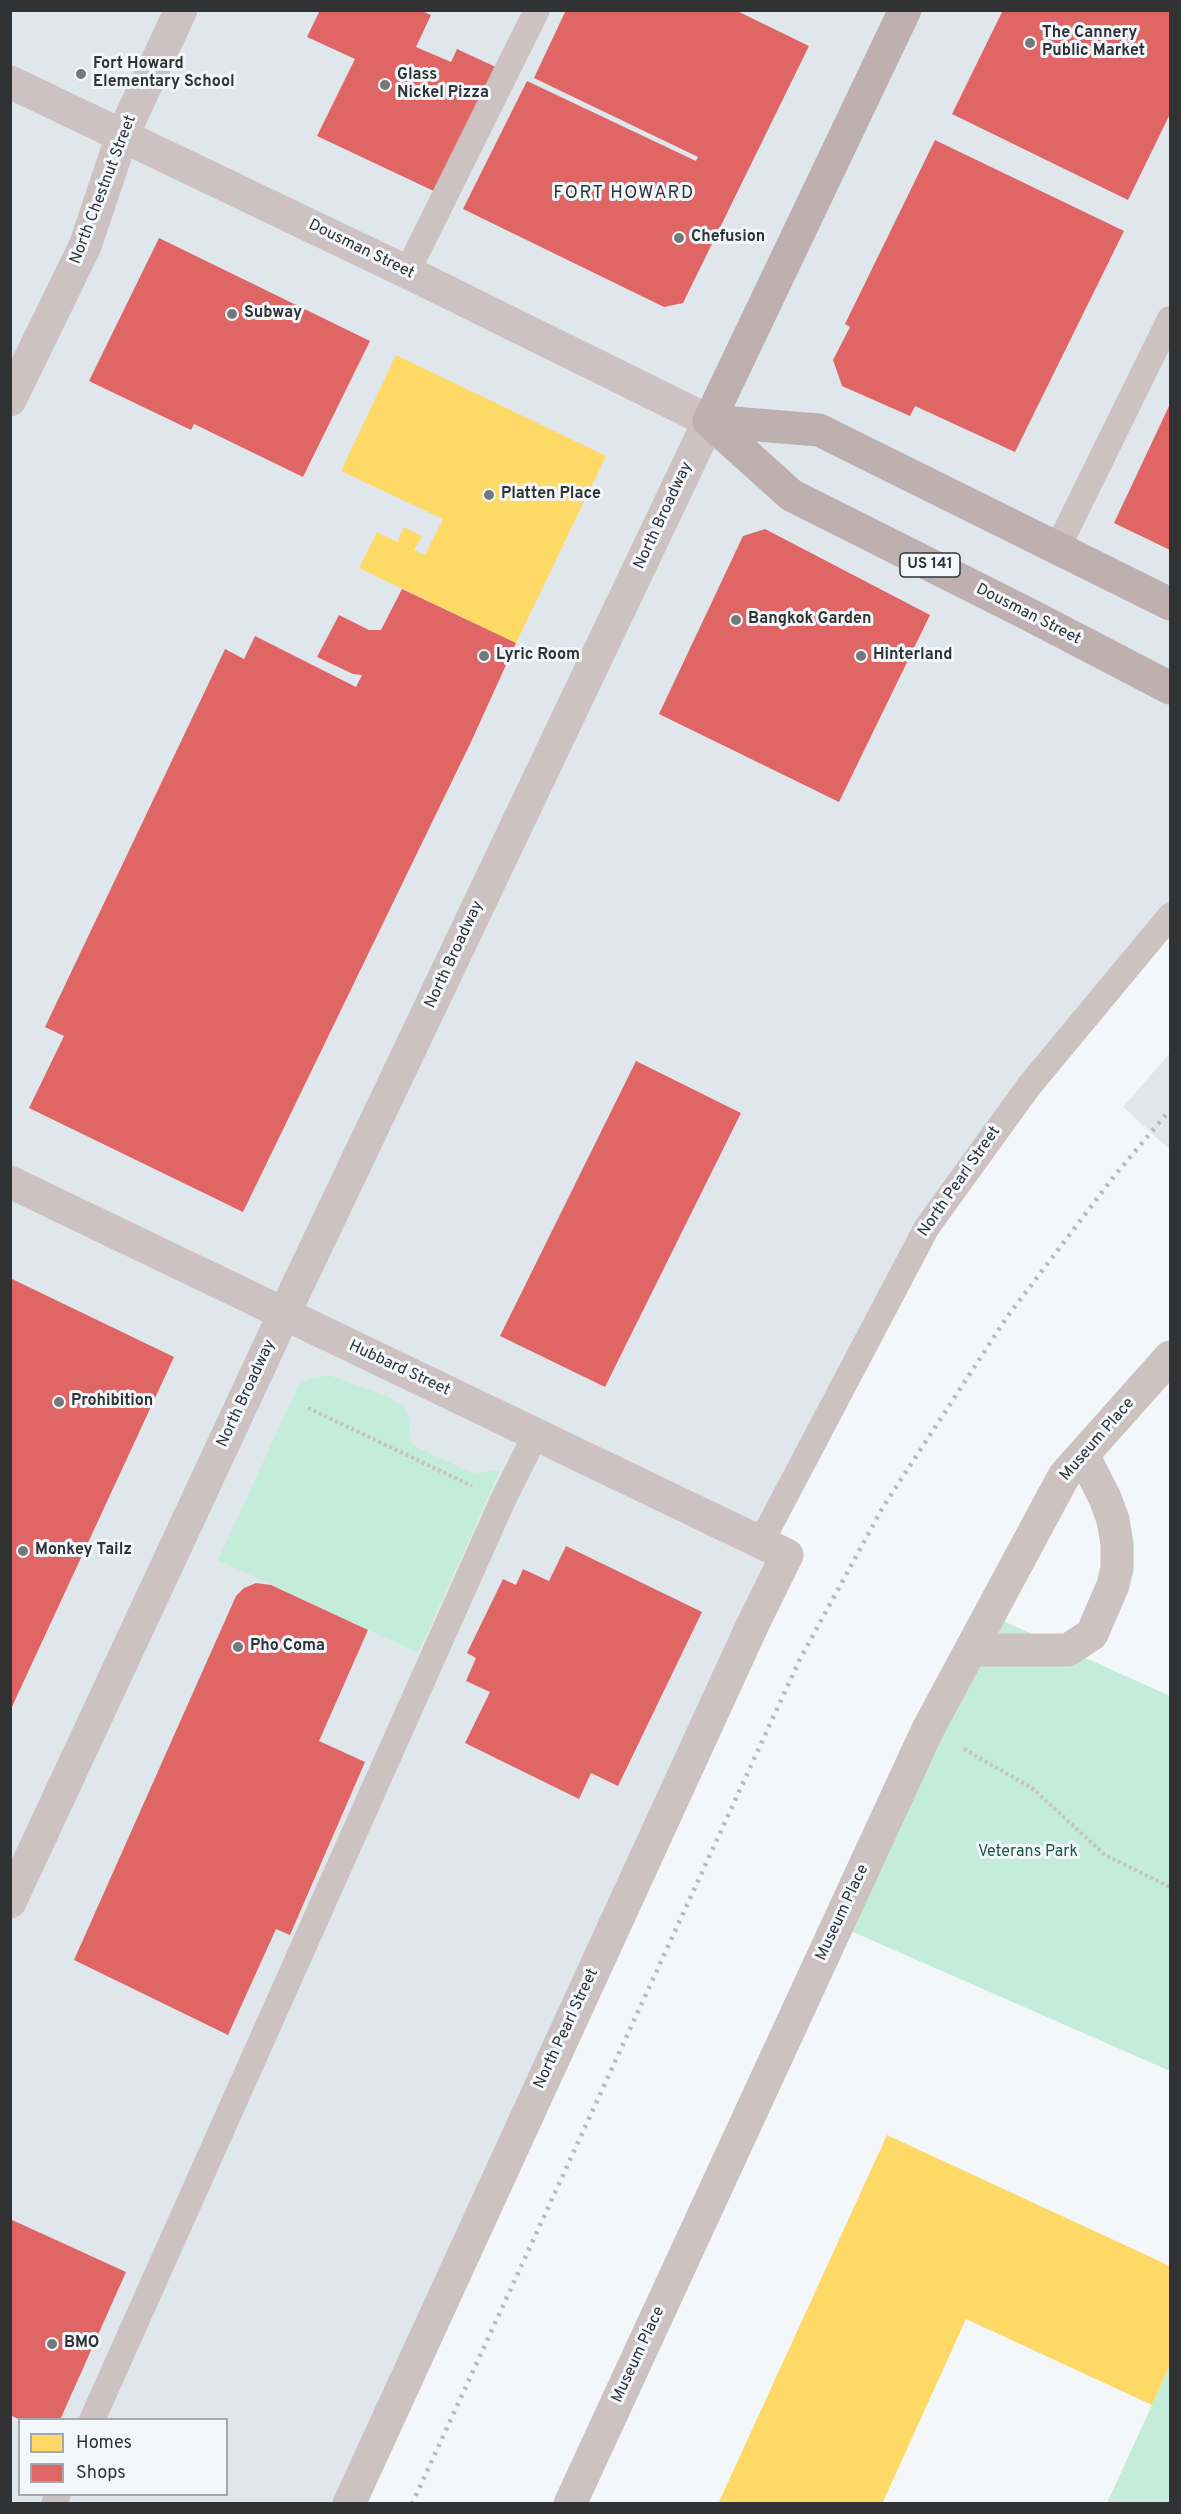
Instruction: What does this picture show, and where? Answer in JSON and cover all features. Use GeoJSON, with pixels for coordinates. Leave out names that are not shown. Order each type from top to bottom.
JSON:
{"type":"FeatureCollection","features":[{"type":"Feature","properties":{"kind":"main road","name":"North Broadway"},"geometry":{"type":"LineString","coordinates":[[709,421],[905,10]]}},
{"type":"Feature","properties":{"kind":"main road","name":"Dousman Street"},"geometry":{"type":"LineString","coordinates":[[709,421],[819,430],[1170,604]]}},
{"type":"Feature","properties":{"kind":"main road","name":"Dousman Street"},"geometry":{"type":"LineString","coordinates":[[709,421],[791,495],[1170,688]]}},
{"type":"Feature","properties":{"kind":"street","name":"North Chestnut Street"},"geometry":{"type":"LineString","coordinates":[[10,400],[85,246],[122,136],[181,10]]}},
{"type":"Feature","properties":{"kind":"street","name":"Dousman Street"},"geometry":{"type":"LineString","coordinates":[[10,82],[407,272],[709,421]]}},
{"type":"Feature","properties":{"kind":"street","name":"North Broadway"},"geometry":{"type":"LineString","coordinates":[[10,1902],[284,1314],[709,421]]}},
{"type":"Feature","properties":{"kind":"street","name":"Hubbard Street"},"geometry":{"type":"LineString","coordinates":[[10,1182],[774,1549]]}},
{"type":"Feature","properties":{"kind":"street","name":"Museum Place"},"geometry":{"type":"LineString","coordinates":[[570,2504],[928,1729],[1064,1476],[1170,1357]]}},
{"type":"Feature","properties":{"kind":"street"},"geometry":{"type":"LineString","coordinates":[[971,1650],[1068,1650],[1092,1634],[1113,1585],[1117,1568],[1117,1544],[1106,1498],[1083,1455]]}},
{"type":"Feature","properties":{"kind":"street","name":"North Pearl Street"},"geometry":{"type":"LineString","coordinates":[[349,2504],[743,1645],[774,1549]]}},
{"type":"Feature","properties":{"kind":"lane"},"geometry":{"type":"LineString","coordinates":[[407,272],[537,10]]}},
{"type":"Feature","properties":{"kind":"lane"},"geometry":{"type":"LineString","coordinates":[[1059,548],[1170,319]]}},
{"type":"Feature","properties":{"kind":"lane","name":"North Pearl Street"},"geometry":{"type":"LineString","coordinates":[[774,1549],[927,1227],[1029,1086],[1170,916]]}},
{"type":"Feature","properties":{"kind":"lane"},"geometry":{"type":"LineString","coordinates":[[93,2418],[503,1500],[536,1434]]}},
{"type":"Feature","properties":{"kind":"path"},"geometry":{"type":"LineString","coordinates":[[308,1408],[503,1500]]}},
{"type":"Feature","properties":{"kind":"path"},"geometry":{"type":"LineString","coordinates":[[964,1749],[1032,1788],[1105,1855],[1170,1887]]}},
{"type":"Feature","properties":{"kind":"shaded area"},"geometry":{"type":"Polygon","coordinates":[[[11,11],[1170,11],[1170,916],[914,1250],[761,1542],[787,1555],[349,2503],[11,2504],[11,11]]]}},
{"type":"Feature","properties":{"kind":"shaded area"},"geometry":{"type":"Polygon","coordinates":[[[1170,1053],[1170,1150],[1123,1107],[1170,1053]]]}},
{"type":"Feature","properties":{"kind":"green space"},"geometry":{"type":"Polygon","coordinates":[[[329,1375],[391,1398],[404,1407],[408,1415],[412,1445],[468,1471],[477,1473],[500,1470],[418,1653],[218,1560],[298,1386],[306,1380],[329,1375]]]}},
{"type":"Feature","properties":{"kind":"green space","name":"Veterans Park"},"geometry":{"type":"Polygon","coordinates":[[[990,1615],[1170,1696],[1170,2071],[837,1925],[990,1615]]]}},
{"type":"Feature","properties":{"kind":"green space"},"geometry":{"type":"Polygon","coordinates":[[[1170,2365],[1170,2503],[1107,2503],[1152,2405],[1170,2365]]]}},
{"type":"Feature","properties":{"kind":"building: Homes","name":"Platten Place"},"geometry":{"type":"Polygon","coordinates":[[[396,355],[606,456],[516,643],[359,568],[377,532],[397,542],[404,527],[422,536],[414,550],[425,555],[443,519],[341,471],[396,355]]]}},
{"type":"Feature","properties":{"kind":"building: Homes"},"geometry":{"type":"Polygon","coordinates":[[[887,2135],[1170,2266],[1170,2365],[1152,2405],[966,2319],[882,2504],[718,2504],[887,2135]]]}},
{"type":"Feature","properties":{"kind":"building: Shops"},"geometry":{"type":"Polygon","coordinates":[[[320,10],[420,10],[431,15],[416,47],[451,62],[457,49],[500,69],[440,194],[317,136],[355,59],[307,37],[320,10]]]}},
{"type":"Feature","properties":{"kind":"building: Shops"},"geometry":{"type":"Polygon","coordinates":[[[566,10],[735,10],[809,46],[683,303],[664,307],[463,209],[527,81],[696,161],[698,157],[534,78],[566,10]]]}},
{"type":"Feature","properties":{"kind":"building: Shops"},"geometry":{"type":"Polygon","coordinates":[[[1003,10],[1170,10],[1170,114],[1128,200],[952,114],[1003,10]]]}},
{"type":"Feature","properties":{"kind":"building: Shops"},"geometry":{"type":"Polygon","coordinates":[[[935,140],[1124,231],[1015,452],[915,406],[910,416],[842,386],[833,360],[850,327],[845,324],[935,140]]]}},
{"type":"Feature","properties":{"kind":"building: Shops"},"geometry":{"type":"Polygon","coordinates":[[[159,238],[370,341],[303,477],[194,424],[191,430],[89,381],[159,238]]]}},
{"type":"Feature","properties":{"kind":"building: Shops"},"geometry":{"type":"Polygon","coordinates":[[[1170,404],[1170,550],[1114,523],[1170,404]]]}},
{"type":"Feature","properties":{"kind":"building: Shops"},"geometry":{"type":"Polygon","coordinates":[[[765,529],[930,615],[839,802],[659,714],[743,536],[765,529]]]}},
{"type":"Feature","properties":{"kind":"building: Shops"},"geometry":{"type":"Polygon","coordinates":[[[402,589],[516,643],[471,742],[243,1212],[29,1108],[64,1036],[45,1027],[225,649],[244,659],[255,636],[356,687],[362,675],[353,674],[317,657],[339,615],[369,630],[381,630],[402,589]]]}},
{"type":"Feature","properties":{"kind":"building: Shops"},"geometry":{"type":"Polygon","coordinates":[[[636,1061],[741,1113],[605,1387],[500,1336],[636,1061]]]}},
{"type":"Feature","properties":{"kind":"building: Shops"},"geometry":{"type":"Polygon","coordinates":[[[10,1278],[174,1357],[10,1711],[10,1278]]]}},
{"type":"Feature","properties":{"kind":"building: Shops"},"geometry":{"type":"Polygon","coordinates":[[[566,1546],[702,1612],[618,1786],[591,1773],[579,1799],[465,1743],[490,1692],[466,1681],[476,1658],[467,1653],[503,1579],[516,1585],[523,1569],[549,1581],[566,1546]]]}},
{"type":"Feature","properties":{"kind":"building: Shops"},"geometry":{"type":"Polygon","coordinates":[[[256,1583],[271,1585],[368,1630],[319,1741],[365,1762],[290,1935],[276,1929],[228,2035],[74,1960],[236,1596],[244,1588],[256,1583]]]}},
{"type":"Feature","properties":{"kind":"building: Shops","name":"BMO"},"geometry":{"type":"Polygon","coordinates":[[[10,2219],[126,2272],[61,2418],[18,2419],[10,2415],[10,2219]]]}},
{"type":"Feature","properties":{"kind":"railway"},"geometry":{"type":"LineString","coordinates":[[412,2504],[799,1661],[883,1507],[1007,1317],[1115,1175],[1170,1110]]}},
{"type":"Feature","properties":{"kind":"place","name":"The Cannery Public Market"},"geometry":{"type":"Point","coordinates":[1030,43]}},
{"type":"Feature","properties":{"kind":"place","name":"Fort Howard Elementary School"},"geometry":{"type":"Point","coordinates":[81,74]}},
{"type":"Feature","properties":{"kind":"place","name":"Glass Nickel Pizza"},"geometry":{"type":"Point","coordinates":[385,85]}},
{"type":"Feature","properties":{"kind":"place","name":"Chefusion"},"geometry":{"type":"Point","coordinates":[679,238]}},
{"type":"Feature","properties":{"kind":"place","name":"Subway"},"geometry":{"type":"Point","coordinates":[232,314]}},
{"type":"Feature","properties":{"kind":"place","name":"Platten Place"},"geometry":{"type":"Point","coordinates":[489,495]}},
{"type":"Feature","properties":{"kind":"place","name":"Bangkok Garden"},"geometry":{"type":"Point","coordinates":[736,620]}},
{"type":"Feature","properties":{"kind":"place","name":"Lyric Room"},"geometry":{"type":"Point","coordinates":[484,656]}},
{"type":"Feature","properties":{"kind":"place","name":"Hinterland"},"geometry":{"type":"Point","coordinates":[861,656]}},
{"type":"Feature","properties":{"kind":"place","name":"Prohibition"},"geometry":{"type":"Point","coordinates":[59,1402]}},
{"type":"Feature","properties":{"kind":"place","name":"Monkey Tailz"},"geometry":{"type":"Point","coordinates":[23,1551]}},
{"type":"Feature","properties":{"kind":"place","name":"Pho Coma"},"geometry":{"type":"Point","coordinates":[238,1647]}},
{"type":"Feature","properties":{"kind":"place","name":"BMO"},"geometry":{"type":"Point","coordinates":[52,2344]}},
{"type":"Feature","properties":{"kind":"district","name":"FORT HOWARD"},"geometry":{"type":"Point","coordinates":[624,194]}}]}
